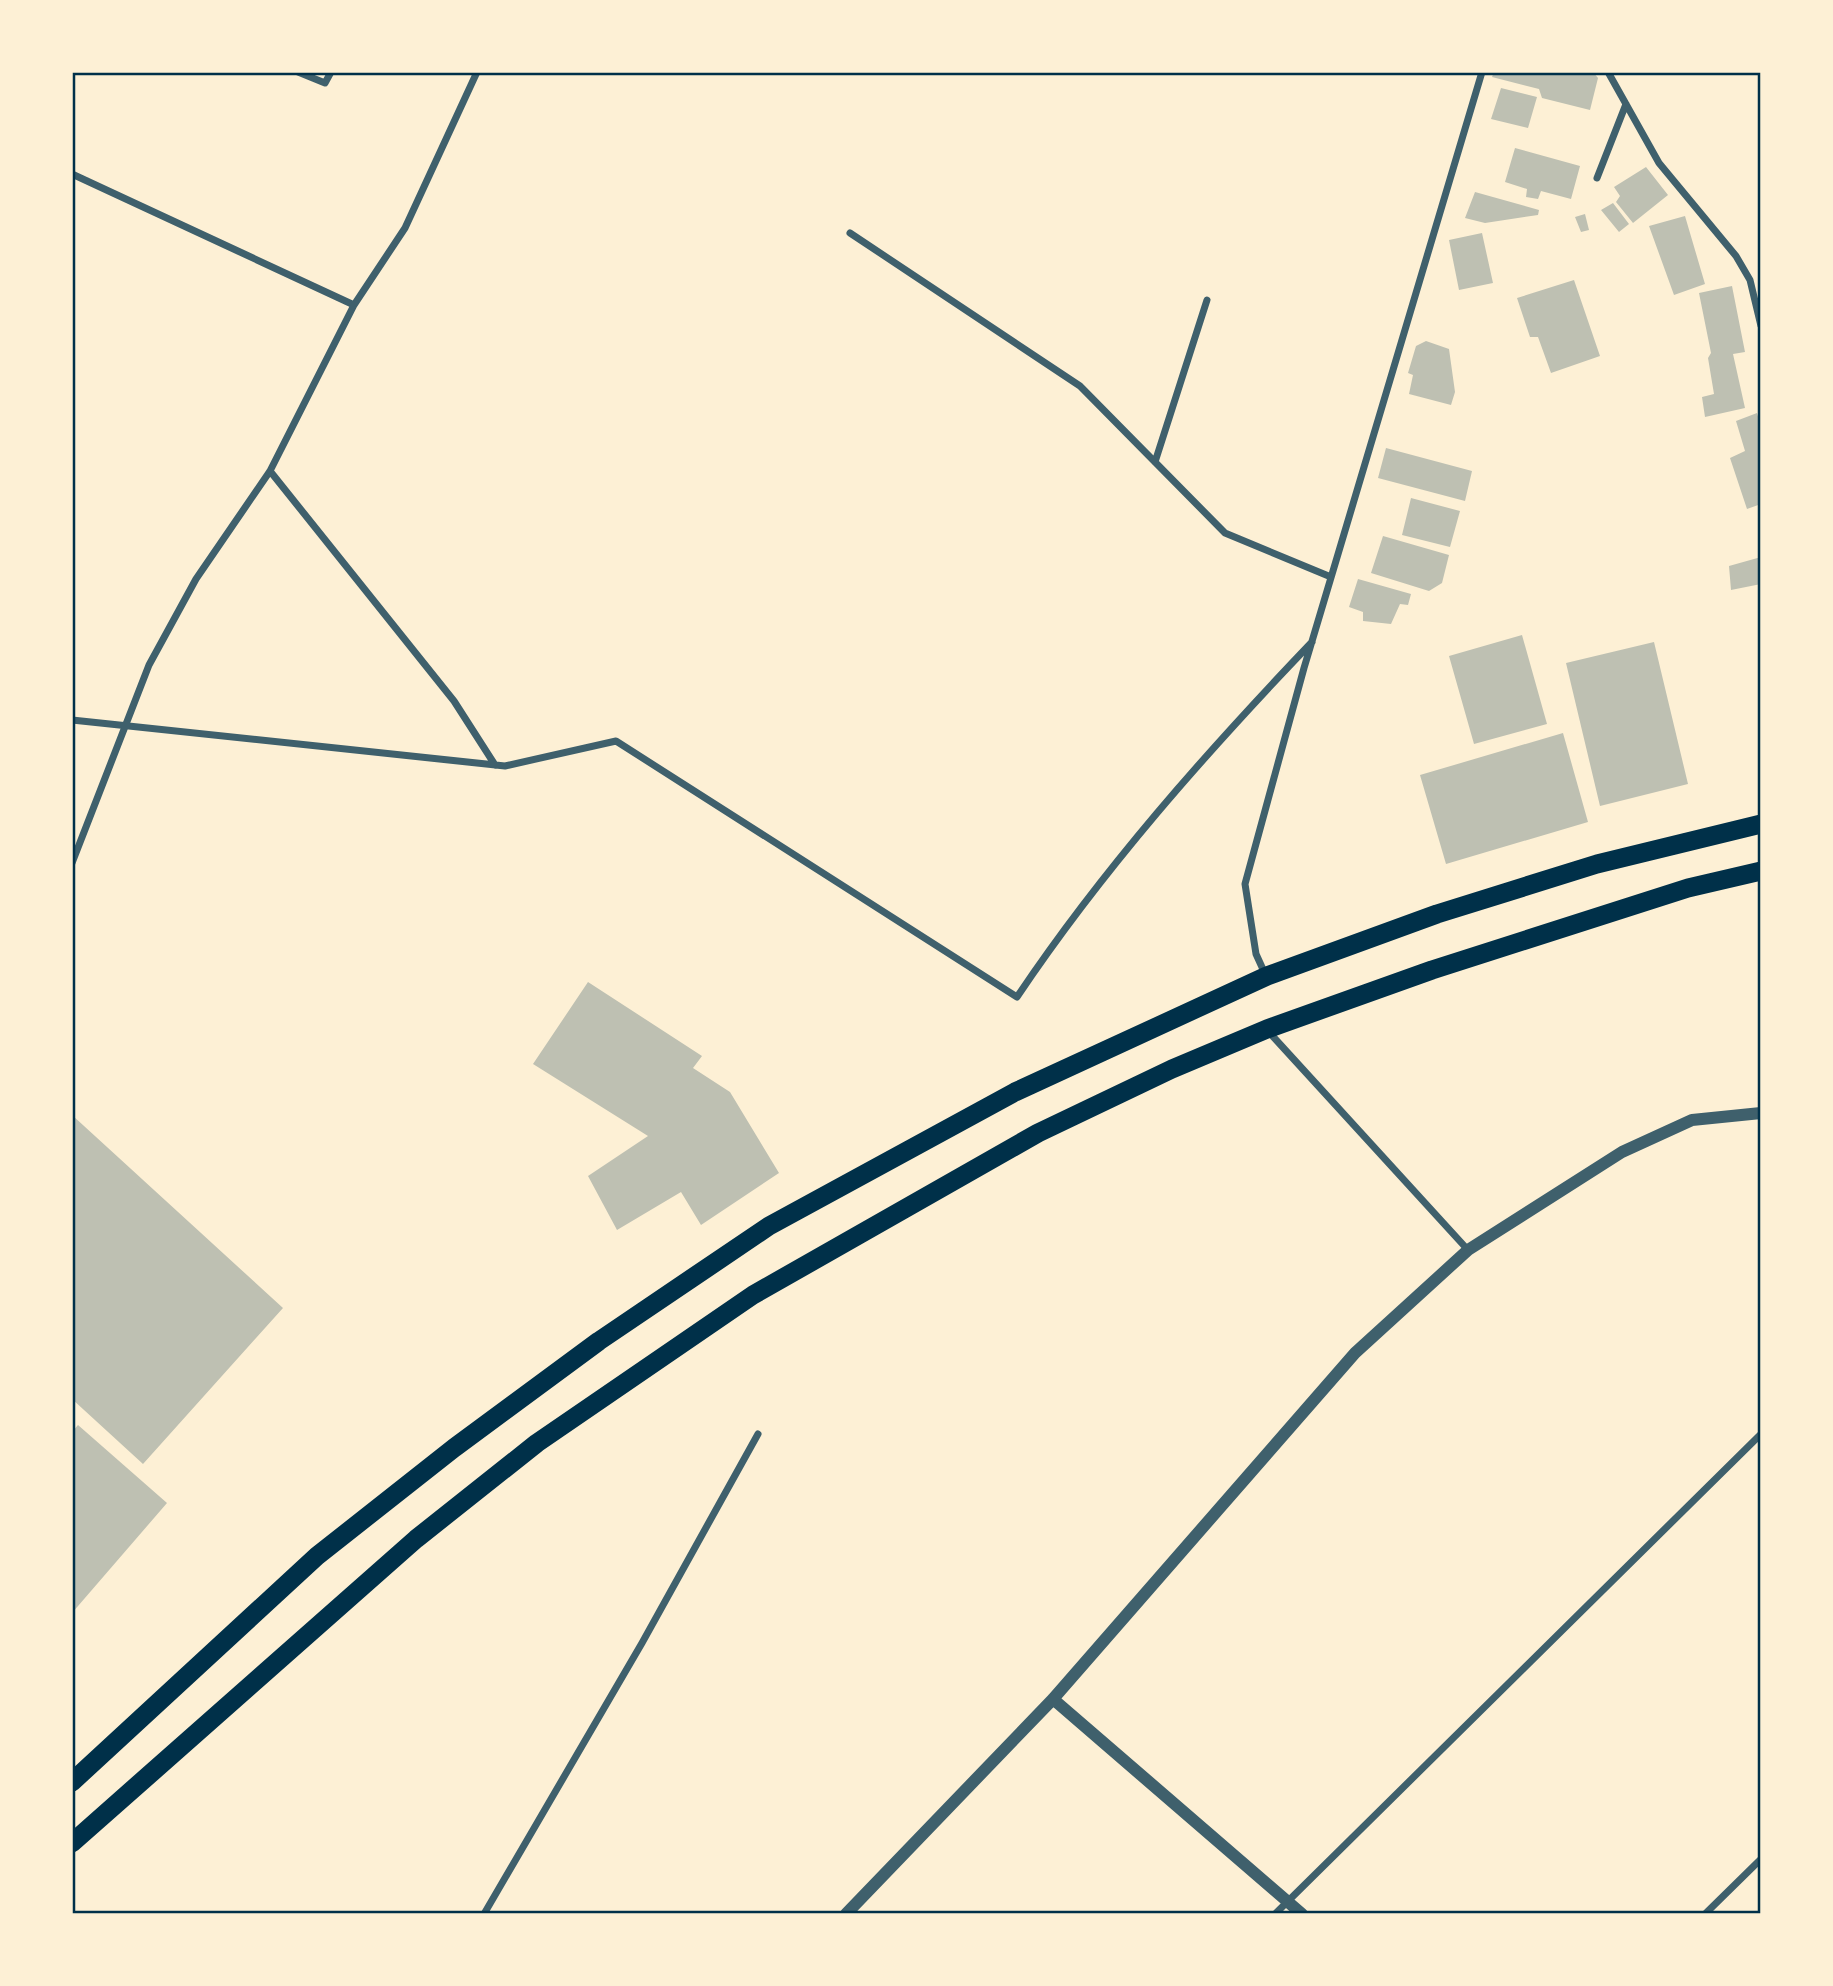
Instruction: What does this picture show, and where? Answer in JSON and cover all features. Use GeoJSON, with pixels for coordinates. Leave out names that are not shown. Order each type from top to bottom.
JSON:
{"type":"FeatureCollection","features":[{"type":"Feature","properties":{"kind":"highway"},"geometry":{"type":"LineString","coordinates":[[72,1782],[317,1556],[454,1448],[598,1341],[769,1226],[1015,1092],[1267,976],[1437,914],[1597,863],[1761,824]]}},
{"type":"Feature","properties":{"kind":"highway"},"geometry":{"type":"LineString","coordinates":[[72,1843],[416,1539],[537,1443],[742,1303],[1038,1133],[1172,1069],[1267,1029],[1432,970],[1688,888],[1761,871]]}},
{"type":"Feature","properties":{"kind":"street"},"geometry":{"type":"LineString","coordinates":[[298,72],[325,83],[331,72]]}},
{"type":"Feature","properties":{"kind":"street"},"geometry":{"type":"LineString","coordinates":[[72,863],[123,725],[149,665],[196,579],[270,471],[354,305],[405,228],[477,72]]}},
{"type":"Feature","properties":{"kind":"street"},"geometry":{"type":"LineString","coordinates":[[1267,976],[1256,954],[1245,884],[1311,642],[1482,72]]}},
{"type":"Feature","properties":{"kind":"street"},"geometry":{"type":"LineString","coordinates":[[1608,72],[1659,163],[1735,256],[1750,280],[1761,326]]}},
{"type":"Feature","properties":{"kind":"street"},"geometry":{"type":"LineString","coordinates":[[1597,178],[1626,104]]}},
{"type":"Feature","properties":{"kind":"street"},"geometry":{"type":"LineString","coordinates":[[72,174],[354,305]]}},
{"type":"Feature","properties":{"kind":"street"},"geometry":{"type":"LineString","coordinates":[[850,233],[1080,386],[1225,533],[1331,577]]}},
{"type":"Feature","properties":{"kind":"street"},"geometry":{"type":"LineString","coordinates":[[1155,462],[1207,300]]}},
{"type":"Feature","properties":{"kind":"street"},"geometry":{"type":"LineString","coordinates":[[270,471],[454,701],[495,765]]}},
{"type":"Feature","properties":{"kind":"street"},"geometry":{"type":"LineString","coordinates":[[72,720],[505,766],[616,741],[1017,997],[1070,919],[1155,813],[1311,642]]}},
{"type":"Feature","properties":{"kind":"street"},"geometry":{"type":"LineString","coordinates":[[1267,1029],[1468,1250]]}},
{"type":"Feature","properties":{"kind":"street"},"geometry":{"type":"LineString","coordinates":[[846,1914],[1053,1699],[1355,1353],[1468,1250],[1622,1152],[1692,1120],[1761,1113]]}},
{"type":"Feature","properties":{"kind":"street"},"geometry":{"type":"LineString","coordinates":[[484,1914],[642,1643],[758,1434]]}},
{"type":"Feature","properties":{"kind":"street"},"geometry":{"type":"LineString","coordinates":[[1275,1914],[1761,1434]]}},
{"type":"Feature","properties":{"kind":"street"},"geometry":{"type":"LineString","coordinates":[[1053,1699],[1302,1914]]}},
{"type":"Feature","properties":{"kind":"street"},"geometry":{"type":"LineString","coordinates":[[1705,1914],[1761,1858]]}},
{"type":"Feature","properties":{"kind":"building"},"geometry":{"type":"Polygon","coordinates":[[[1494,72],[1593,72],[1598,78],[1590,110],[1542,98],[1539,89],[1492,77],[1494,72]]]}},
{"type":"Feature","properties":{"kind":"building"},"geometry":{"type":"Polygon","coordinates":[[[1501,88],[1537,97],[1528,128],[1491,119],[1501,88]]]}},
{"type":"Feature","properties":{"kind":"building"},"geometry":{"type":"Polygon","coordinates":[[[1515,148],[1580,166],[1571,199],[1541,191],[1538,199],[1526,197],[1527,189],[1505,182],[1515,148]]]}},
{"type":"Feature","properties":{"kind":"building"},"geometry":{"type":"Polygon","coordinates":[[[1646,167],[1668,195],[1633,223],[1616,202],[1620,196],[1614,187],[1646,167]]]}},
{"type":"Feature","properties":{"kind":"building"},"geometry":{"type":"Polygon","coordinates":[[[1475,192],[1539,210],[1538,215],[1485,223],[1465,218],[1475,192]]]}},
{"type":"Feature","properties":{"kind":"building"},"geometry":{"type":"Polygon","coordinates":[[[1613,203],[1629,224],[1619,232],[1601,210],[1613,203]]]}},
{"type":"Feature","properties":{"kind":"building"},"geometry":{"type":"Polygon","coordinates":[[[1585,214],[1589,230],[1581,232],[1575,217],[1585,214]]]}},
{"type":"Feature","properties":{"kind":"building"},"geometry":{"type":"Polygon","coordinates":[[[1685,216],[1705,284],[1674,295],[1649,226],[1685,216]]]}},
{"type":"Feature","properties":{"kind":"building"},"geometry":{"type":"Polygon","coordinates":[[[1482,233],[1493,283],[1459,290],[1449,240],[1482,233]]]}},
{"type":"Feature","properties":{"kind":"building"},"geometry":{"type":"Polygon","coordinates":[[[1574,280],[1600,356],[1551,373],[1538,337],[1530,337],[1517,298],[1574,280]]]}},
{"type":"Feature","properties":{"kind":"building"},"geometry":{"type":"Polygon","coordinates":[[[1732,286],[1745,352],[1733,354],[1745,408],[1705,417],[1702,397],[1714,394],[1708,358],[1711,353],[1699,293],[1732,286]]]}},
{"type":"Feature","properties":{"kind":"building"},"geometry":{"type":"Polygon","coordinates":[[[1426,341],[1449,349],[1455,392],[1451,405],[1409,394],[1413,375],[1408,373],[1416,346],[1426,341]]]}},
{"type":"Feature","properties":{"kind":"building"},"geometry":{"type":"Polygon","coordinates":[[[1757,413],[1761,426],[1761,504],[1747,509],[1730,458],[1745,451],[1736,421],[1757,413]]]}},
{"type":"Feature","properties":{"kind":"building"},"geometry":{"type":"Polygon","coordinates":[[[1386,448],[1472,471],[1465,501],[1378,478],[1386,448]]]}},
{"type":"Feature","properties":{"kind":"building"},"geometry":{"type":"Polygon","coordinates":[[[1411,498],[1460,511],[1450,547],[1402,535],[1411,498]]]}},
{"type":"Feature","properties":{"kind":"building"},"geometry":{"type":"Polygon","coordinates":[[[1383,536],[1449,555],[1442,583],[1429,591],[1371,573],[1383,536]]]}},
{"type":"Feature","properties":{"kind":"building"},"geometry":{"type":"Polygon","coordinates":[[[1761,557],[1761,584],[1731,590],[1729,566],[1761,557]]]}},
{"type":"Feature","properties":{"kind":"building"},"geometry":{"type":"Polygon","coordinates":[[[1358,579],[1411,594],[1408,605],[1400,604],[1391,624],[1363,621],[1363,612],[1349,607],[1358,579]]]}},
{"type":"Feature","properties":{"kind":"building"},"geometry":{"type":"Polygon","coordinates":[[[1522,635],[1547,724],[1474,744],[1449,656],[1522,635]]]}},
{"type":"Feature","properties":{"kind":"building"},"geometry":{"type":"Polygon","coordinates":[[[1654,642],[1688,784],[1600,806],[1566,663],[1654,642]]]}},
{"type":"Feature","properties":{"kind":"building"},"geometry":{"type":"Polygon","coordinates":[[[1563,733],[1588,822],[1446,864],[1420,775],[1563,733]]]}},
{"type":"Feature","properties":{"kind":"building"},"geometry":{"type":"Polygon","coordinates":[[[588,982],[702,1056],[693,1068],[730,1092],[779,1173],[701,1225],[681,1192],[617,1230],[588,1176],[648,1136],[533,1064],[588,982]]]}},
{"type":"Feature","properties":{"kind":"building"},"geometry":{"type":"Polygon","coordinates":[[[72,1115],[283,1308],[143,1464],[72,1399],[72,1115]]]}},
{"type":"Feature","properties":{"kind":"building"},"geometry":{"type":"Polygon","coordinates":[[[78,1425],[167,1503],[72,1613],[72,1432],[78,1425]]]}}]}
